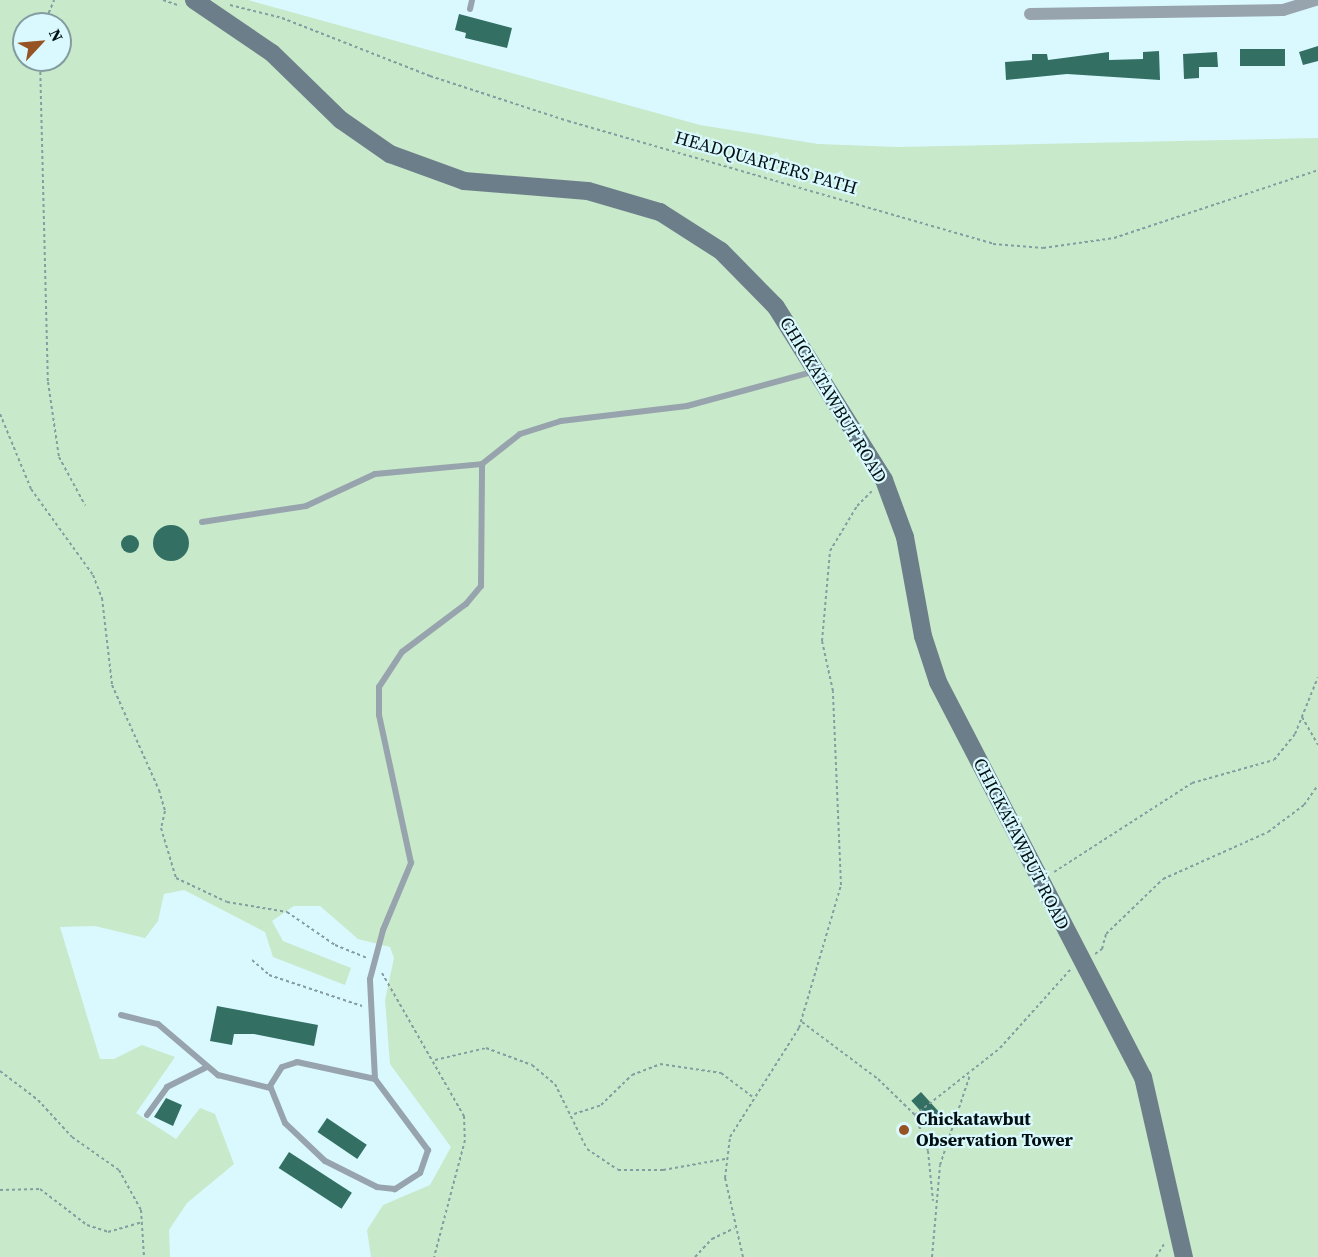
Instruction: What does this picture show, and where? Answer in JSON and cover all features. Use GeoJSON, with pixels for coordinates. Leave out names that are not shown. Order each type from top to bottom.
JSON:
{"type":"FeatureCollection","features":[{"type":"Feature","properties":{"kind":"main road","name":"CHICKATAWBUT ROAD"},"geometry":{"type":"LineString","coordinates":[[194,0],[272,53],[357,133],[403,161],[464,181],[612,196],[686,226],[753,280],[817,370],[884,480],[905,537],[931,665],[1040,883],[1143,1077],[1184,1257]]}},
{"type":"Feature","properties":{"kind":"street"},"geometry":{"type":"LineString","coordinates":[[1030,14],[1283,10],[1315,0]]}},
{"type":"Feature","properties":{"kind":"lane"},"geometry":{"type":"LineString","coordinates":[[470,9],[472,0]]}},
{"type":"Feature","properties":{"kind":"lane"},"geometry":{"type":"LineString","coordinates":[[202,522],[306,506],[375,474],[482,464],[512,439],[545,425],[594,413],[687,406],[817,370]]}},
{"type":"Feature","properties":{"kind":"lane"},"geometry":{"type":"LineString","coordinates":[[375,1079],[297,1062],[279,1070],[270,1088],[285,1123],[325,1161],[377,1187],[395,1189],[420,1173],[428,1150],[375,1079],[371,1005],[374,963],[411,863],[379,715],[379,687],[402,652],[466,604],[481,586],[482,464]]}},
{"type":"Feature","properties":{"kind":"lane"},"geometry":{"type":"LineString","coordinates":[[121,1015],[158,1024],[207,1067],[236,1082],[270,1088]]}},
{"type":"Feature","properties":{"kind":"lane"},"geometry":{"type":"LineString","coordinates":[[147,1115],[167,1087],[207,1067]]}},
{"type":"Feature","properties":{"kind":"path","name":"HEADQUARTERS PATH"},"geometry":{"type":"LineString","coordinates":[[216,14],[231,5],[282,18],[430,76],[568,121],[993,244],[1043,248],[1114,238],[1318,170]]}},
{"type":"Feature","properties":{"kind":"path"},"geometry":{"type":"LineString","coordinates":[[40,72],[48,382],[59,457],[85,505]]}},
{"type":"Feature","properties":{"kind":"path"},"geometry":{"type":"LineString","coordinates":[[0,414],[31,489],[93,575],[102,598],[112,685],[159,790],[163,837],[176,878],[227,902],[287,912],[335,945],[374,963],[435,1060],[464,1116],[465,1140],[434,1257]]}},
{"type":"Feature","properties":{"kind":"path"},"geometry":{"type":"LineString","coordinates":[[743,1257],[735,1228],[725,1159],[730,1137],[802,1023],[841,885],[833,691],[822,641],[830,551],[856,506],[884,480]]}},
{"type":"Feature","properties":{"kind":"path"},"geometry":{"type":"LineString","coordinates":[[1040,883],[1071,857],[1192,783],[1274,760],[1302,716],[1318,677]]}},
{"type":"Feature","properties":{"kind":"path"},"geometry":{"type":"LineString","coordinates":[[1302,716],[1318,745]]}},
{"type":"Feature","properties":{"kind":"path"},"geometry":{"type":"LineString","coordinates":[[1106,934],[1163,879],[1268,832],[1304,805],[1318,785]]}},
{"type":"Feature","properties":{"kind":"path"},"geometry":{"type":"LineString","coordinates":[[252,960],[269,975],[338,1002],[371,1005]]}},
{"type":"Feature","properties":{"kind":"path"},"geometry":{"type":"LineString","coordinates":[[915,1115],[1000,1048],[1057,981]]}},
{"type":"Feature","properties":{"kind":"path"},"geometry":{"type":"LineString","coordinates":[[802,1023],[915,1115],[928,1151],[933,1201],[932,1257]]}},
{"type":"Feature","properties":{"kind":"path"},"geometry":{"type":"LineString","coordinates":[[435,1060],[486,1048],[510,1053],[555,1084],[574,1114],[587,1149],[618,1170],[663,1170],[725,1159]]}},
{"type":"Feature","properties":{"kind":"path"},"geometry":{"type":"LineString","coordinates":[[574,1114],[602,1105],[632,1075],[660,1064],[721,1073],[754,1098]]}},
{"type":"Feature","properties":{"kind":"path"},"geometry":{"type":"LineString","coordinates":[[0,1071],[38,1100],[72,1137],[106,1156],[119,1170],[143,1222],[144,1257]]}},
{"type":"Feature","properties":{"kind":"path"},"geometry":{"type":"LineString","coordinates":[[933,1201],[960,1092],[971,1072]]}},
{"type":"Feature","properties":{"kind":"path"},"geometry":{"type":"LineString","coordinates":[[0,1190],[40,1189],[81,1221],[108,1232],[143,1222]]}},
{"type":"Feature","properties":{"kind":"path"},"geometry":{"type":"LineString","coordinates":[[695,1257],[712,1239],[735,1228]]}},
{"type":"Feature","properties":{"kind":"green space"},"geometry":{"type":"Polygon","coordinates":[[[0,0],[248,0],[700,125],[818,144],[898,147],[1318,138],[1318,1257],[371,1257],[367,1230],[383,1205],[430,1185],[451,1147],[390,1064],[385,1000],[394,958],[390,947],[358,939],[320,906],[294,906],[272,921],[283,941],[351,968],[345,985],[273,957],[265,932],[184,890],[164,894],[158,921],[145,938],[95,926],[60,927],[100,1059],[114,1059],[142,1045],[175,1057],[136,1113],[176,1139],[200,1108],[215,1114],[234,1164],[187,1203],[169,1230],[170,1257],[0,1257],[0,0]]]}},
{"type":"Feature","properties":{"kind":"building"},"geometry":{"type":"Polygon","coordinates":[[[459,14],[512,28],[507,48],[465,38],[466,33],[455,30],[459,14]]]}},
{"type":"Feature","properties":{"kind":"building"},"geometry":{"type":"Polygon","coordinates":[[[1318,46],[1318,61],[1303,65],[1299,52],[1318,46]]]}},
{"type":"Feature","properties":{"kind":"building"},"geometry":{"type":"Polygon","coordinates":[[[1240,49],[1285,49],[1285,66],[1240,66],[1240,49]]]}},
{"type":"Feature","properties":{"kind":"building"},"geometry":{"type":"Polygon","coordinates":[[[1159,51],[1160,80],[1067,74],[1006,80],[1005,62],[1032,60],[1032,54],[1047,54],[1048,60],[1109,52],[1109,60],[1143,59],[1143,52],[1159,51]]]}},
{"type":"Feature","properties":{"kind":"building"},"geometry":{"type":"Polygon","coordinates":[[[1217,52],[1218,67],[1199,67],[1199,78],[1184,79],[1183,54],[1217,52]]]}},
{"type":"Feature","properties":{"kind":"building"},"geometry":{"type":"Polygon","coordinates":[[[171,525],[184,530],[189,543],[184,556],[171,561],[158,556],[153,543],[158,530],[171,525]]]}},
{"type":"Feature","properties":{"kind":"building"},"geometry":{"type":"Polygon","coordinates":[[[126,535],[134,535],[139,540],[137,551],[126,553],[121,548],[121,540],[126,535]]]}},
{"type":"Feature","properties":{"kind":"building"},"geometry":{"type":"Polygon","coordinates":[[[217,1006],[318,1025],[314,1046],[254,1034],[234,1034],[232,1045],[210,1041],[217,1006]]]}},
{"type":"Feature","properties":{"kind":"building"},"geometry":{"type":"Polygon","coordinates":[[[921,1092],[940,1113],[930,1122],[911,1101],[921,1092]]]}},
{"type":"Feature","properties":{"kind":"building"},"geometry":{"type":"Polygon","coordinates":[[[166,1098],[182,1105],[173,1126],[154,1117],[166,1098]]]}},
{"type":"Feature","properties":{"kind":"building"},"geometry":{"type":"Polygon","coordinates":[[[327,1118],[367,1145],[357,1159],[317,1132],[327,1118]]]}},
{"type":"Feature","properties":{"kind":"building"},"geometry":{"type":"Polygon","coordinates":[[[289,1152],[352,1193],[342,1209],[279,1168],[289,1152]]]}},
{"type":"Feature","properties":{"kind":"place","name":"Chickatawbut Observation Tower"},"geometry":{"type":"Point","coordinates":[904,1130]}}]}
